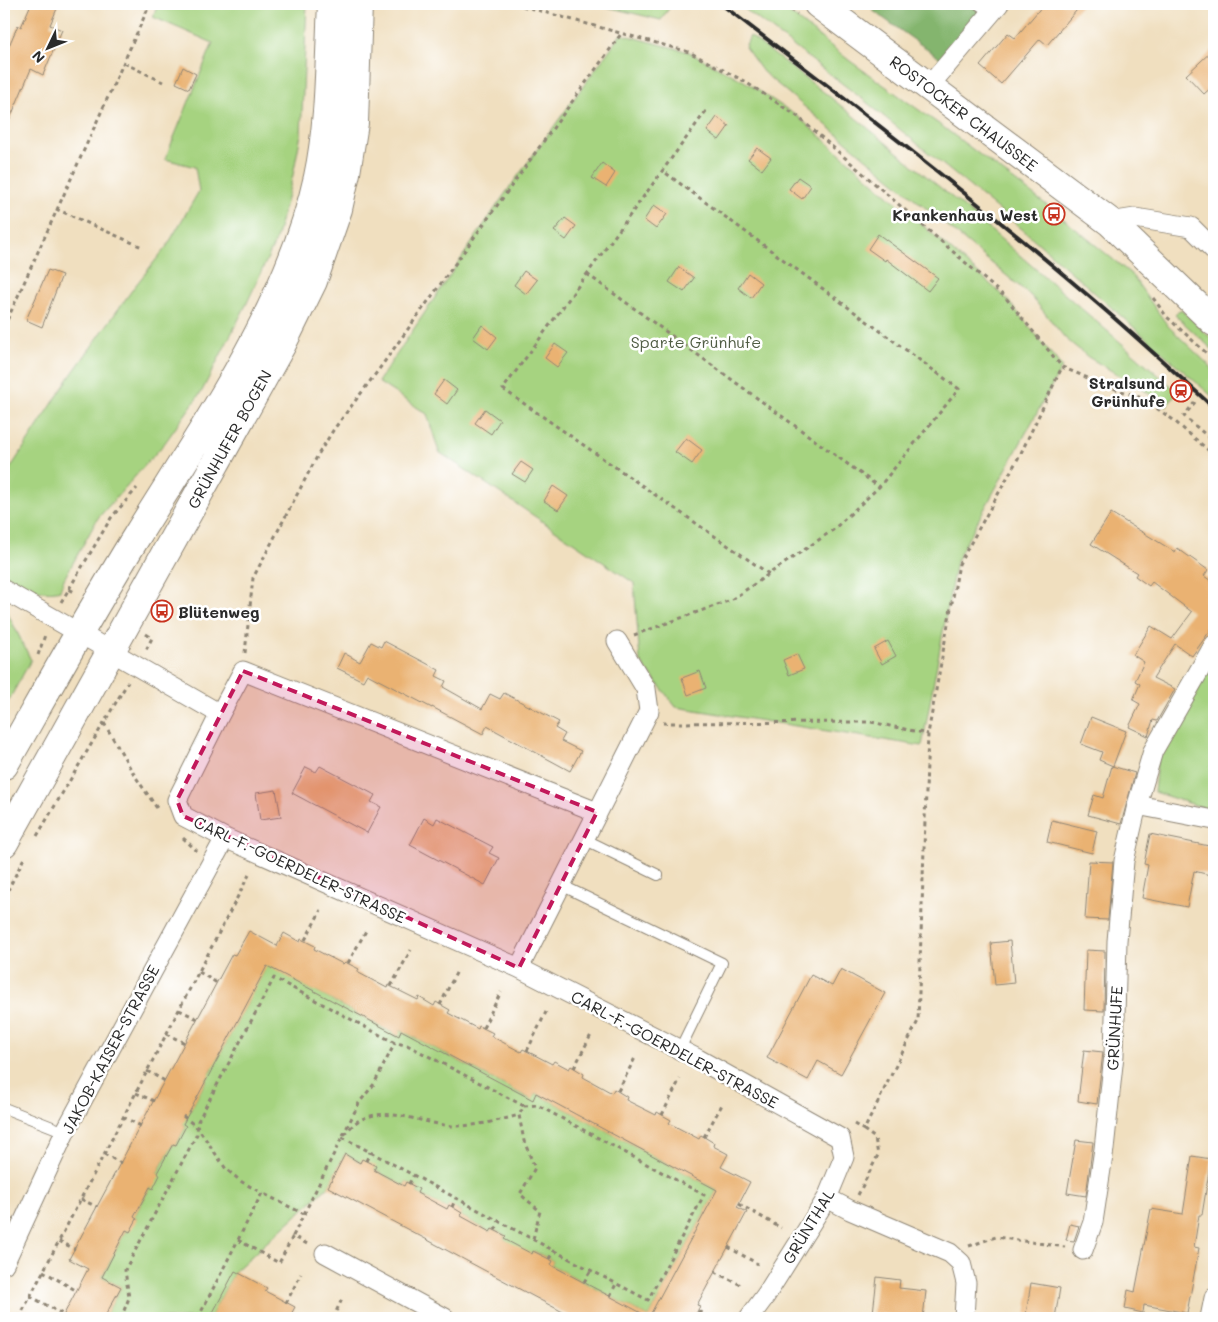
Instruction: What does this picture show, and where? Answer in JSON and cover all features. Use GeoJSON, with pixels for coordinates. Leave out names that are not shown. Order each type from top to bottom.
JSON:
{"type":"FeatureCollection","features":[{"type":"Feature","properties":{"kind":"main road","name":"GRÜNHUFER BOGEN"},"geometry":{"type":"LineString","coordinates":[[4,765],[79,633],[211,417],[267,319],[288,273],[303,231],[318,177],[326,124],[332,4]]}},
{"type":"Feature","properties":{"kind":"main road","name":"GRÜNHUFER BOGEN"},"geometry":{"type":"LineString","coordinates":[[4,843],[281,346],[313,282],[338,209],[346,173],[354,123],[358,4]]}},
{"type":"Feature","properties":{"kind":"main road","name":"ROSTOCKER CHAUSSEE"},"geometry":{"type":"LineString","coordinates":[[818,4],[1110,222],[1214,322]]}},
{"type":"Feature","properties":{"kind":"street"},"geometry":{"type":"LineString","coordinates":[[929,86],[989,7]]}},
{"type":"Feature","properties":{"kind":"street"},"geometry":{"type":"LineString","coordinates":[[1110,222],[1135,218],[1192,227],[1214,250]]}},
{"type":"Feature","properties":{"kind":"street"},"geometry":{"type":"LineString","coordinates":[[4,590],[220,714]]}},
{"type":"Feature","properties":{"kind":"street"},"geometry":{"type":"LineString","coordinates":[[519,968],[649,711],[646,689],[617,641]]}},
{"type":"Feature","properties":{"kind":"street","name":"GRÜNHUFE"},"geometry":{"type":"LineString","coordinates":[[1083,1250],[1093,1222],[1104,1149],[1114,1055],[1117,941],[1124,860],[1137,805],[1153,751],[1214,645]]}},
{"type":"Feature","properties":{"kind":"street"},"geometry":{"type":"LineString","coordinates":[[243,671],[597,812]]}},
{"type":"Feature","properties":{"kind":"street","name":"CARL-F.-GOERDELER-STRASSE"},"geometry":{"type":"LineString","coordinates":[[243,671],[177,800],[183,816],[225,838],[519,968],[680,1049],[830,1132]]}},
{"type":"Feature","properties":{"kind":"street"},"geometry":{"type":"LineString","coordinates":[[1137,805],[1214,820]]}},
{"type":"Feature","properties":{"kind":"street","name":"JAKOB-KAISER-STRASSE"},"geometry":{"type":"LineString","coordinates":[[5,1259],[65,1132],[225,838]]}},
{"type":"Feature","properties":{"kind":"street","name":"GRÜNTHAL"},"geometry":{"type":"LineString","coordinates":[[749,1318],[766,1296],[827,1198],[844,1157],[840,1138],[830,1132]]}},
{"type":"Feature","properties":{"kind":"street"},"geometry":{"type":"LineString","coordinates":[[827,1198],[850,1210],[950,1253],[961,1263],[966,1283],[964,1318]]}},
{"type":"Feature","properties":{"kind":"street"},"geometry":{"type":"LineString","coordinates":[[325,1253],[445,1318]]}},
{"type":"Feature","properties":{"kind":"street"},"geometry":{"type":"LineString","coordinates":[[1210,1318],[1214,1298]]}},
{"type":"Feature","properties":{"kind":"lane"},"geometry":{"type":"LineString","coordinates":[[584,839],[658,875]]}},
{"type":"Feature","properties":{"kind":"lane"},"geometry":{"type":"LineString","coordinates":[[561,885],[722,963],[680,1049]]}},
{"type":"Feature","properties":{"kind":"lane"},"geometry":{"type":"LineString","coordinates":[[4,1108],[65,1132]]}},
{"type":"Feature","properties":{"kind":"path"},"geometry":{"type":"LineString","coordinates":[[4,328],[150,4]]}},
{"type":"Feature","properties":{"kind":"path"},"geometry":{"type":"LineString","coordinates":[[515,4],[689,52],[744,81],[797,116],[1005,297],[1062,367],[1142,398],[1172,419],[1214,453]]}},
{"type":"Feature","properties":{"kind":"path"},"geometry":{"type":"LineString","coordinates":[[243,671],[253,578],[319,453],[334,429],[621,34]]}},
{"type":"Feature","properties":{"kind":"path"},"geometry":{"type":"LineString","coordinates":[[124,63],[163,82]]}},
{"type":"Feature","properties":{"kind":"path"},"geometry":{"type":"LineString","coordinates":[[706,111],[504,389],[769,574]]}},
{"type":"Feature","properties":{"kind":"path"},"geometry":{"type":"LineString","coordinates":[[617,641],[731,600],[833,530],[879,487],[959,390],[663,171]]}},
{"type":"Feature","properties":{"kind":"path"},"geometry":{"type":"LineString","coordinates":[[56,209],[142,247]]}},
{"type":"Feature","properties":{"kind":"path"},"geometry":{"type":"LineString","coordinates":[[587,274],[879,487]]}},
{"type":"Feature","properties":{"kind":"path"},"geometry":{"type":"LineString","coordinates":[[1168,317],[1214,360]]}},
{"type":"Feature","properties":{"kind":"path"},"geometry":{"type":"LineString","coordinates":[[850,1210],[878,1155],[875,1138],[864,1130],[918,1021],[928,734],[959,564],[1021,453],[1062,367]]}},
{"type":"Feature","properties":{"kind":"path"},"geometry":{"type":"LineString","coordinates":[[1195,402],[1184,416],[1214,442]]}},
{"type":"Feature","properties":{"kind":"path"},"geometry":{"type":"LineString","coordinates":[[69,589],[110,518],[143,482]]}},
{"type":"Feature","properties":{"kind":"path"},"geometry":{"type":"LineString","coordinates":[[35,839],[104,722],[143,670],[152,638],[126,622]]}},
{"type":"Feature","properties":{"kind":"path"},"geometry":{"type":"LineString","coordinates":[[104,722],[135,776],[163,816]]}},
{"type":"Feature","properties":{"kind":"path"},"geometry":{"type":"LineString","coordinates":[[644,723],[871,722],[928,734]]}},
{"type":"Feature","properties":{"kind":"path"},"geometry":{"type":"LineString","coordinates":[[181,837],[194,849],[213,859]]}},
{"type":"Feature","properties":{"kind":"path"},"geometry":{"type":"LineString","coordinates":[[4,898],[30,848]]}},
{"type":"Feature","properties":{"kind":"path"},"geometry":{"type":"LineString","coordinates":[[19,1318],[260,852]]}},
{"type":"Feature","properties":{"kind":"path"},"geometry":{"type":"LineString","coordinates":[[305,940],[321,910]]}},
{"type":"Feature","properties":{"kind":"path"},"geometry":{"type":"LineString","coordinates":[[348,963],[367,929]]}},
{"type":"Feature","properties":{"kind":"path"},"geometry":{"type":"LineString","coordinates":[[391,986],[411,950]]}},
{"type":"Feature","properties":{"kind":"path"},"geometry":{"type":"LineString","coordinates":[[440,1004],[457,971]]}},
{"type":"Feature","properties":{"kind":"path"},"geometry":{"type":"LineString","coordinates":[[199,972],[217,983]]}},
{"type":"Feature","properties":{"kind":"path"},"geometry":{"type":"LineString","coordinates":[[120,1318],[129,1298],[125,1270],[198,1128],[198,1121],[274,978],[395,1043],[407,1045],[524,1106],[537,1105],[704,1195],[648,1300],[342,1137]]}},
{"type":"Feature","properties":{"kind":"path"},"geometry":{"type":"LineString","coordinates":[[484,1028],[501,992]]}},
{"type":"Feature","properties":{"kind":"path"},"geometry":{"type":"LineString","coordinates":[[179,1010],[198,1019]]}},
{"type":"Feature","properties":{"kind":"path"},"geometry":{"type":"LineString","coordinates":[[526,1050],[546,1012]]}},
{"type":"Feature","properties":{"kind":"path"},"geometry":{"type":"LineString","coordinates":[[166,1034],[184,1043]]}},
{"type":"Feature","properties":{"kind":"path"},"geometry":{"type":"LineString","coordinates":[[574,1068],[592,1034]]}},
{"type":"Feature","properties":{"kind":"path"},"geometry":{"type":"LineString","coordinates":[[238,1240],[279,1263],[342,1137],[360,1103],[374,1084],[395,1043]]}},
{"type":"Feature","properties":{"kind":"path"},"geometry":{"type":"LineString","coordinates":[[618,1091],[636,1056]]}},
{"type":"Feature","properties":{"kind":"path"},"geometry":{"type":"LineString","coordinates":[[147,1071],[164,1081]]}},
{"type":"Feature","properties":{"kind":"path"},"geometry":{"type":"LineString","coordinates":[[662,1115],[680,1079]]}},
{"type":"Feature","properties":{"kind":"path"},"geometry":{"type":"LineString","coordinates":[[136,1093],[154,1100]]}},
{"type":"Feature","properties":{"kind":"path"},"geometry":{"type":"LineString","coordinates":[[704,1137],[723,1103]]}},
{"type":"Feature","properties":{"kind":"path"},"geometry":{"type":"LineString","coordinates":[[524,1106],[519,1115],[524,1141],[535,1168],[520,1194],[540,1211],[533,1239]]}},
{"type":"Feature","properties":{"kind":"path"},"geometry":{"type":"LineString","coordinates":[[342,1137],[362,1118],[394,1114],[452,1126],[484,1124],[519,1115]]}},
{"type":"Feature","properties":{"kind":"path"},"geometry":{"type":"LineString","coordinates":[[183,1116],[198,1128],[226,1169],[242,1182],[304,1214]]}},
{"type":"Feature","properties":{"kind":"path"},"geometry":{"type":"LineString","coordinates":[[123,1117],[141,1126]]}},
{"type":"Feature","properties":{"kind":"path"},"geometry":{"type":"LineString","coordinates":[[366,1161],[370,1152]]}},
{"type":"Feature","properties":{"kind":"path"},"geometry":{"type":"LineString","coordinates":[[104,1154],[120,1164]]}},
{"type":"Feature","properties":{"kind":"path"},"geometry":{"type":"LineString","coordinates":[[409,1184],[413,1175]]}},
{"type":"Feature","properties":{"kind":"path"},"geometry":{"type":"LineString","coordinates":[[198,1318],[262,1193]]}},
{"type":"Feature","properties":{"kind":"path"},"geometry":{"type":"LineString","coordinates":[[452,1207],[456,1198]]}},
{"type":"Feature","properties":{"kind":"path"},"geometry":{"type":"LineString","coordinates":[[81,1199],[97,1207]]}},
{"type":"Feature","properties":{"kind":"path"},"geometry":{"type":"LineString","coordinates":[[739,1204],[781,1228]]}},
{"type":"Feature","properties":{"kind":"path"},"geometry":{"type":"LineString","coordinates":[[495,1230],[500,1222]]}},
{"type":"Feature","properties":{"kind":"path"},"geometry":{"type":"LineString","coordinates":[[293,1236],[325,1253]]}},
{"type":"Feature","properties":{"kind":"path"},"geometry":{"type":"LineString","coordinates":[[950,1253],[996,1237],[1083,1250]]}},
{"type":"Feature","properties":{"kind":"path"},"geometry":{"type":"LineString","coordinates":[[59,1241],[75,1249]]}},
{"type":"Feature","properties":{"kind":"path"},"geometry":{"type":"LineString","coordinates":[[728,1247],[758,1264]]}},
{"type":"Feature","properties":{"kind":"path"},"geometry":{"type":"LineString","coordinates":[[549,1259],[554,1250]]}},
{"type":"Feature","properties":{"kind":"path"},"geometry":{"type":"LineString","coordinates":[[584,1282],[591,1270]]}},
{"type":"Feature","properties":{"kind":"path"},"geometry":{"type":"LineString","coordinates":[[43,1272],[77,1290]]}},
{"type":"Feature","properties":{"kind":"path"},"geometry":{"type":"LineString","coordinates":[[715,1272],[743,1286]]}},
{"type":"Feature","properties":{"kind":"path"},"geometry":{"type":"LineString","coordinates":[[286,1303],[301,1274]]}},
{"type":"Feature","properties":{"kind":"path"},"geometry":{"type":"LineString","coordinates":[[610,1296],[616,1284]]}},
{"type":"Feature","properties":{"kind":"path"},"geometry":{"type":"LineString","coordinates":[[30,1296],[64,1315]]}},
{"type":"Feature","properties":{"kind":"path"},"geometry":{"type":"LineString","coordinates":[[333,1318],[343,1297]]}},
{"type":"Feature","properties":{"kind":"path"},"geometry":{"type":"LineString","coordinates":[[698,1311],[710,1318]]}},
{"type":"Feature","properties":{"kind":"highlighted area"},"geometry":{"type":"Polygon","coordinates":[[[243,671],[597,812],[519,968],[183,816],[177,800],[243,671]]]}},
{"type":"Feature","properties":{"kind":"green space"},"geometry":{"type":"Polygon","coordinates":[[[158,4],[307,4],[301,134],[293,175],[276,240],[246,305],[202,391],[164,444],[98,518],[64,579],[60,590],[39,590],[4,575],[4,478],[71,375],[135,286],[167,246],[199,191],[195,167],[165,159],[213,43],[153,17],[158,4]]]}},
{"type":"Feature","properties":{"kind":"green space"},"geometry":{"type":"Polygon","coordinates":[[[595,4],[672,4],[661,20],[595,4]]]}},
{"type":"Feature","properties":{"kind":"green space"},"geometry":{"type":"Polygon","coordinates":[[[738,4],[778,4],[850,61],[943,127],[1044,203],[1131,274],[1168,326],[1214,370],[1214,398],[1028,234],[865,101],[738,4]]]}},
{"type":"Feature","properties":{"kind":"green space"},"geometry":{"type":"Polygon","coordinates":[[[878,4],[999,4],[948,64],[872,10],[878,4]]]}},
{"type":"Feature","properties":{"kind":"green space","name":"Sparte Grünhufe"},"geometry":{"type":"Polygon","coordinates":[[[621,34],[689,52],[744,81],[797,116],[1005,297],[1062,367],[956,561],[922,746],[676,707],[640,661],[634,583],[439,452],[427,414],[378,382],[502,198],[621,34]]]}},
{"type":"Feature","properties":{"kind":"green space"},"geometry":{"type":"Polygon","coordinates":[[[750,36],[829,96],[965,208],[1178,392],[1166,407],[1144,390],[1088,357],[1065,338],[1031,296],[763,72],[745,47],[750,36]]]}},
{"type":"Feature","properties":{"kind":"green space"},"geometry":{"type":"Polygon","coordinates":[[[1181,309],[1214,341],[1214,351],[1175,315],[1181,309]]]}},
{"type":"Feature","properties":{"kind":"green space"},"geometry":{"type":"Polygon","coordinates":[[[4,606],[31,660],[4,709],[4,606]]]}},
{"type":"Feature","properties":{"kind":"green space"},"geometry":{"type":"Polygon","coordinates":[[[1214,661],[1214,811],[1154,792],[1157,761],[1214,661]]]}},
{"type":"Feature","properties":{"kind":"green space"},"geometry":{"type":"Polygon","coordinates":[[[261,962],[398,1036],[401,1030],[532,1100],[536,1093],[717,1190],[649,1317],[551,1265],[553,1261],[534,1251],[530,1257],[504,1239],[505,1235],[492,1229],[490,1232],[461,1216],[462,1213],[449,1205],[447,1209],[417,1193],[419,1189],[406,1182],[404,1186],[345,1154],[328,1187],[235,1271],[210,1318],[104,1318],[121,1287],[102,1277],[126,1230],[137,1219],[134,1217],[173,1144],[176,1145],[186,1126],[180,1122],[190,1111],[264,971],[261,962]]]}},
{"type":"Feature","properties":{"kind":"building"},"geometry":{"type":"Polygon","coordinates":[[[31,4],[59,4],[50,25],[62,30],[43,75],[31,69],[4,133],[4,57],[18,25],[21,27],[31,4]]]}},
{"type":"Feature","properties":{"kind":"building"},"geometry":{"type":"Polygon","coordinates":[[[1044,4],[1082,4],[1047,45],[1040,39],[1001,84],[980,66],[1008,33],[1015,38],[1044,4]]]}},
{"type":"Feature","properties":{"kind":"building"},"geometry":{"type":"Polygon","coordinates":[[[1214,49],[1214,85],[1204,94],[1186,75],[1214,49]]]}},
{"type":"Feature","properties":{"kind":"building"},"geometry":{"type":"Polygon","coordinates":[[[183,67],[196,74],[189,89],[176,83],[183,67]]]}},
{"type":"Feature","properties":{"kind":"building"},"geometry":{"type":"Polygon","coordinates":[[[717,117],[729,126],[719,140],[707,131],[717,117]]]}},
{"type":"Feature","properties":{"kind":"building"},"geometry":{"type":"Polygon","coordinates":[[[757,148],[771,158],[762,170],[748,159],[757,148]]]}},
{"type":"Feature","properties":{"kind":"building"},"geometry":{"type":"Polygon","coordinates":[[[602,163],[615,173],[606,187],[592,178],[602,163]]]}},
{"type":"Feature","properties":{"kind":"building"},"geometry":{"type":"Polygon","coordinates":[[[798,177],[811,186],[802,199],[789,189],[798,177]]]}},
{"type":"Feature","properties":{"kind":"building"},"geometry":{"type":"Polygon","coordinates":[[[654,205],[667,214],[656,229],[644,220],[654,205]]]}},
{"type":"Feature","properties":{"kind":"building"},"geometry":{"type":"Polygon","coordinates":[[[565,218],[576,226],[566,240],[554,231],[565,218]]]}},
{"type":"Feature","properties":{"kind":"building"},"geometry":{"type":"Polygon","coordinates":[[[878,234],[938,278],[928,291],[886,259],[885,261],[868,249],[878,234]]]}},
{"type":"Feature","properties":{"kind":"building"},"geometry":{"type":"Polygon","coordinates":[[[679,267],[694,278],[684,292],[669,282],[679,267]]]}},
{"type":"Feature","properties":{"kind":"building"},"geometry":{"type":"Polygon","coordinates":[[[48,270],[62,275],[42,327],[26,320],[48,270]]]}},
{"type":"Feature","properties":{"kind":"building"},"geometry":{"type":"Polygon","coordinates":[[[524,271],[537,280],[526,294],[514,285],[524,271]]]}},
{"type":"Feature","properties":{"kind":"building"},"geometry":{"type":"Polygon","coordinates":[[[748,273],[761,283],[751,298],[738,288],[748,273]]]}},
{"type":"Feature","properties":{"kind":"building"},"geometry":{"type":"Polygon","coordinates":[[[482,325],[497,337],[488,349],[473,338],[482,325]]]}},
{"type":"Feature","properties":{"kind":"building"},"geometry":{"type":"Polygon","coordinates":[[[555,344],[568,353],[557,367],[545,358],[555,344]]]}},
{"type":"Feature","properties":{"kind":"building"},"geometry":{"type":"Polygon","coordinates":[[[444,380],[457,390],[447,404],[434,394],[444,380]]]}},
{"type":"Feature","properties":{"kind":"building"},"geometry":{"type":"Polygon","coordinates":[[[485,409],[500,420],[491,434],[475,423],[485,409]]]}},
{"type":"Feature","properties":{"kind":"building"},"geometry":{"type":"Polygon","coordinates":[[[686,438],[702,450],[692,464],[675,452],[686,438]]]}},
{"type":"Feature","properties":{"kind":"building"},"geometry":{"type":"Polygon","coordinates":[[[521,462],[533,470],[525,482],[512,474],[521,462]]]}},
{"type":"Feature","properties":{"kind":"building"},"geometry":{"type":"Polygon","coordinates":[[[553,486],[568,496],[558,510],[544,501],[553,486]]]}},
{"type":"Feature","properties":{"kind":"building"},"geometry":{"type":"Polygon","coordinates":[[[1111,513],[1175,552],[1177,548],[1208,570],[1204,576],[1214,583],[1214,625],[1192,656],[1175,644],[1153,678],[1175,689],[1157,721],[1153,720],[1148,736],[1129,727],[1140,704],[1133,700],[1140,684],[1135,681],[1144,662],[1133,655],[1151,626],[1172,639],[1192,612],[1152,582],[1149,586],[1135,576],[1137,573],[1091,544],[1111,513]]]}},
{"type":"Feature","properties":{"kind":"building"},"geometry":{"type":"Polygon","coordinates":[[[384,641],[439,670],[436,676],[446,681],[443,687],[482,709],[490,694],[500,699],[504,693],[559,722],[555,728],[565,734],[561,741],[581,751],[570,771],[487,726],[483,734],[367,674],[363,681],[337,668],[344,653],[360,662],[371,642],[381,647],[384,641]]]}},
{"type":"Feature","properties":{"kind":"building"},"geometry":{"type":"Polygon","coordinates":[[[888,641],[896,656],[882,664],[874,649],[888,641]]]}},
{"type":"Feature","properties":{"kind":"building"},"geometry":{"type":"Polygon","coordinates":[[[797,654],[804,669],[789,675],[783,660],[797,654]]]}},
{"type":"Feature","properties":{"kind":"building"},"geometry":{"type":"Polygon","coordinates":[[[700,671],[706,688],[688,695],[682,678],[700,671]]]}},
{"type":"Feature","properties":{"kind":"building"},"geometry":{"type":"Polygon","coordinates":[[[1091,717],[1126,731],[1113,766],[1099,760],[1102,752],[1081,744],[1091,717]]]}},
{"type":"Feature","properties":{"kind":"building"},"geometry":{"type":"Polygon","coordinates":[[[320,766],[375,795],[371,802],[381,807],[367,833],[292,793],[306,767],[316,772],[320,766]]]}},
{"type":"Feature","properties":{"kind":"building"},"geometry":{"type":"Polygon","coordinates":[[[1112,766],[1135,773],[1121,824],[1088,815],[1094,795],[1103,798],[1112,766]]]}},
{"type":"Feature","properties":{"kind":"building"},"geometry":{"type":"Polygon","coordinates":[[[276,790],[281,817],[260,820],[256,793],[276,790]]]}},
{"type":"Feature","properties":{"kind":"building"},"geometry":{"type":"Polygon","coordinates":[[[424,818],[434,824],[437,818],[493,847],[489,853],[499,858],[485,885],[410,845],[424,818]]]}},
{"type":"Feature","properties":{"kind":"building"},"geometry":{"type":"Polygon","coordinates":[[[1052,820],[1097,831],[1092,853],[1047,842],[1052,820]]]}},
{"type":"Feature","properties":{"kind":"building"},"geometry":{"type":"Polygon","coordinates":[[[1150,834],[1214,847],[1214,876],[1194,871],[1187,907],[1142,898],[1148,865],[1144,864],[1150,834]]]}},
{"type":"Feature","properties":{"kind":"building"},"geometry":{"type":"Polygon","coordinates":[[[1089,861],[1113,862],[1108,920],[1085,919],[1089,861]]]}},
{"type":"Feature","properties":{"kind":"building"},"geometry":{"type":"Polygon","coordinates":[[[249,931],[277,946],[284,933],[300,942],[301,939],[315,946],[314,949],[343,964],[345,962],[359,969],[357,972],[387,988],[388,985],[418,1000],[419,997],[434,1006],[436,1002],[450,1010],[448,1013],[478,1029],[479,1026],[493,1033],[491,1036],[521,1052],[523,1049],[552,1064],[554,1061],[569,1069],[571,1066],[584,1074],[583,1077],[612,1093],[614,1089],[627,1097],[626,1100],[656,1115],[657,1112],[671,1120],[669,1123],[699,1139],[701,1135],[714,1143],[713,1146],[728,1154],[721,1167],[750,1182],[737,1207],[747,1212],[697,1305],[700,1306],[694,1318],[574,1318],[328,1187],[345,1154],[360,1163],[362,1159],[376,1166],[374,1170],[404,1186],[406,1182],[419,1189],[417,1193],[447,1209],[449,1205],[462,1213],[461,1216],[490,1232],[492,1229],[506,1236],[504,1239],[532,1254],[533,1251],[553,1261],[551,1265],[649,1317],[717,1190],[536,1093],[533,1100],[401,1030],[399,1036],[267,966],[183,1124],[186,1126],[176,1145],[173,1144],[157,1173],[160,1175],[153,1189],[150,1187],[134,1217],[137,1219],[130,1232],[126,1230],[102,1277],[121,1287],[104,1318],[62,1318],[88,1269],[69,1259],[232,954],[235,955],[249,931]]]}},
{"type":"Feature","properties":{"kind":"building"},"geometry":{"type":"Polygon","coordinates":[[[1010,941],[1014,983],[995,985],[991,943],[1010,941]]]}},
{"type":"Feature","properties":{"kind":"building"},"geometry":{"type":"Polygon","coordinates":[[[1086,950],[1105,951],[1104,1011],[1084,1010],[1086,950]]]}},
{"type":"Feature","properties":{"kind":"building"},"geometry":{"type":"Polygon","coordinates":[[[841,969],[885,993],[841,1074],[818,1061],[808,1080],[767,1058],[811,975],[832,986],[841,969]]]}},
{"type":"Feature","properties":{"kind":"building"},"geometry":{"type":"Polygon","coordinates":[[[1084,1050],[1103,1052],[1097,1104],[1078,1101],[1084,1050]]]}},
{"type":"Feature","properties":{"kind":"building"},"geometry":{"type":"Polygon","coordinates":[[[1076,1140],[1093,1142],[1086,1196],[1067,1193],[1076,1140]]]}},
{"type":"Feature","properties":{"kind":"building"},"geometry":{"type":"Polygon","coordinates":[[[1192,1156],[1211,1159],[1202,1215],[1199,1215],[1194,1247],[1199,1248],[1187,1313],[1144,1305],[1143,1313],[1125,1309],[1128,1290],[1135,1292],[1151,1209],[1183,1214],[1192,1156]]]}},
{"type":"Feature","properties":{"kind":"building"},"geometry":{"type":"Polygon","coordinates":[[[1070,1224],[1079,1226],[1074,1241],[1066,1240],[1070,1224]]]}},
{"type":"Feature","properties":{"kind":"building"},"geometry":{"type":"Polygon","coordinates":[[[235,1271],[267,1288],[265,1291],[295,1307],[289,1318],[210,1318],[235,1271]]]}},
{"type":"Feature","properties":{"kind":"building"},"geometry":{"type":"Polygon","coordinates":[[[877,1277],[900,1280],[899,1288],[926,1291],[923,1318],[873,1313],[877,1277]]]}},
{"type":"Feature","properties":{"kind":"building"},"geometry":{"type":"Polygon","coordinates":[[[1031,1283],[1060,1288],[1055,1318],[1026,1314],[1031,1283]]]}},
{"type":"Feature","properties":{"kind":"railway"},"geometry":{"type":"LineString","coordinates":[[721,4],[867,116],[1011,231],[1119,322],[1214,408]]}},
{"type":"Feature","properties":{"kind":"place","name":"Krankenhaus West"},"geometry":{"type":"Point","coordinates":[1054,214]}},
{"type":"Feature","properties":{"kind":"place","name":"Stralsund Grünhufe"},"geometry":{"type":"Point","coordinates":[1181,391]}},
{"type":"Feature","properties":{"kind":"place","name":"Blütenweg"},"geometry":{"type":"Point","coordinates":[162,611]}}]}
